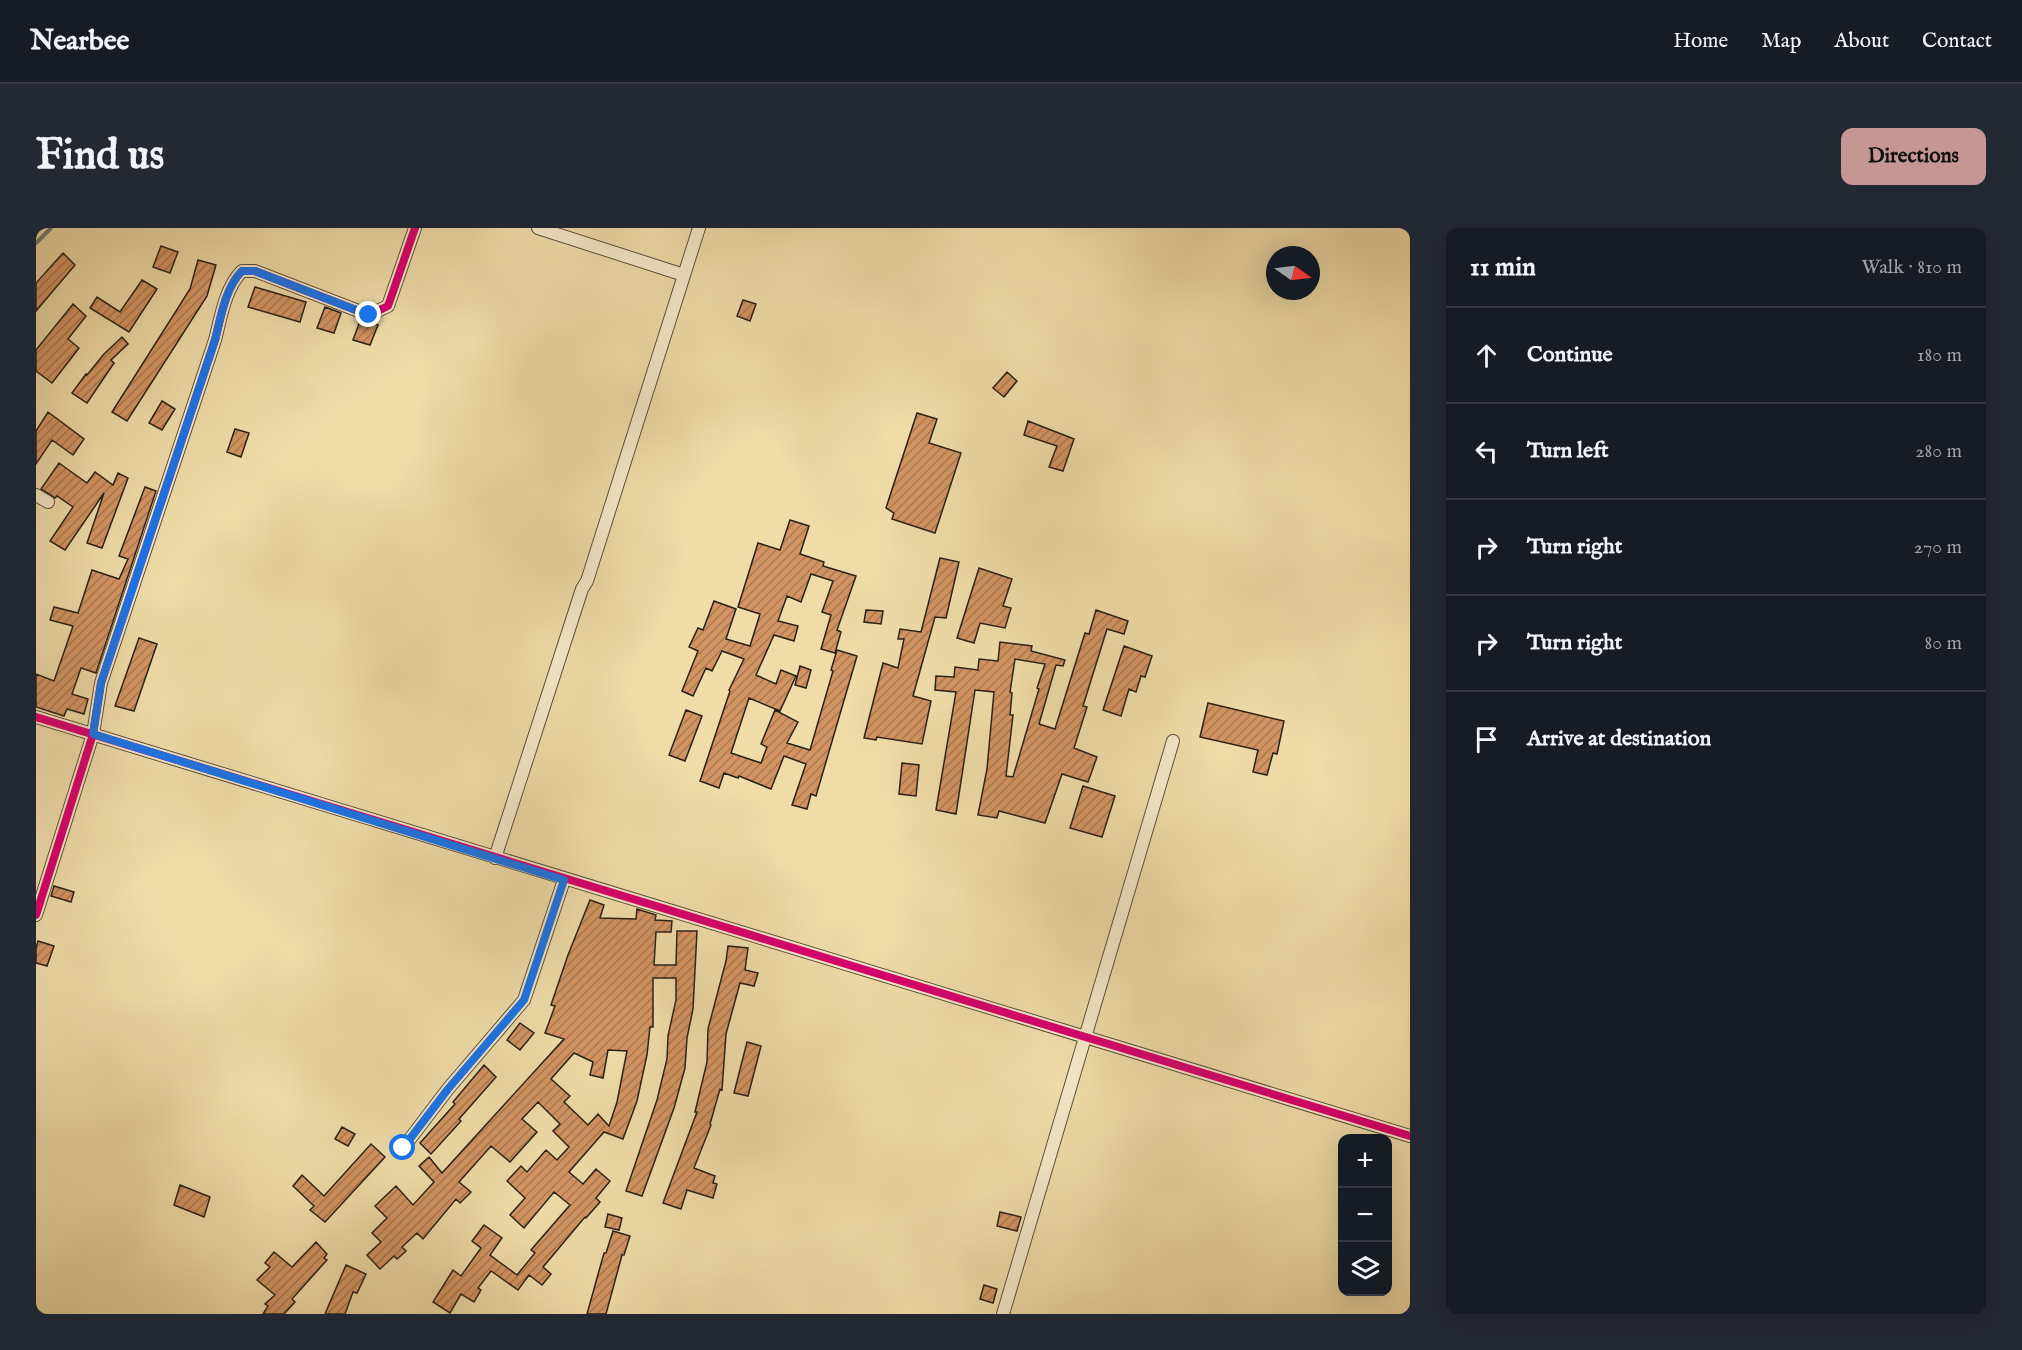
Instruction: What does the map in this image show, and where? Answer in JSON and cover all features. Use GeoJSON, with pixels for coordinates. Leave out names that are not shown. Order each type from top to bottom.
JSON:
{"type":"FeatureCollection","features":[{"type":"Feature","properties":{"kind":"street"},"geometry":{"type":"LineString","coordinates":[[36,915],[93,734],[101,683],[215,340],[225,302],[237,276],[242,271],[255,271],[369,315],[388,306],[415,228]]}},
{"type":"Feature","properties":{"kind":"street"},"geometry":{"type":"LineString","coordinates":[[538,228],[684,275]]}},
{"type":"Feature","properties":{"kind":"street"},"geometry":{"type":"LineString","coordinates":[[495,858],[578,600],[587,581],[699,228]]}},
{"type":"Feature","properties":{"kind":"street"},"geometry":{"type":"LineString","coordinates":[[36,495],[48,502]]}},
{"type":"Feature","properties":{"kind":"street"},"geometry":{"type":"LineString","coordinates":[[36,717],[564,880],[1410,1136]]}},
{"type":"Feature","properties":{"kind":"street"},"geometry":{"type":"LineString","coordinates":[[1003,1314],[1173,741]]}},
{"type":"Feature","properties":{"kind":"street"},"geometry":{"type":"LineString","coordinates":[[403,1148],[448,1089],[524,1000],[564,880]]}},
{"type":"Feature","properties":{"kind":"building"},"geometry":{"type":"Polygon","coordinates":[[[161,246],[178,252],[170,273],[153,267],[161,246]]]}},
{"type":"Feature","properties":{"kind":"building"},"geometry":{"type":"Polygon","coordinates":[[[63,253],[75,265],[36,311],[36,283],[63,253]]]}},
{"type":"Feature","properties":{"kind":"building"},"geometry":{"type":"Polygon","coordinates":[[[198,260],[216,265],[207,296],[127,421],[112,412],[190,289],[198,260]]]}},
{"type":"Feature","properties":{"kind":"building"},"geometry":{"type":"Polygon","coordinates":[[[142,280],[157,289],[129,332],[90,308],[97,297],[120,312],[142,280]]]}},
{"type":"Feature","properties":{"kind":"building"},"geometry":{"type":"Polygon","coordinates":[[[255,287],[306,302],[300,322],[248,307],[255,287]]]}},
{"type":"Feature","properties":{"kind":"building"},"geometry":{"type":"Polygon","coordinates":[[[743,300],[756,304],[750,321],[737,316],[743,300]]]}},
{"type":"Feature","properties":{"kind":"building"},"geometry":{"type":"Polygon","coordinates":[[[73,304],[86,316],[68,339],[79,348],[52,383],[36,371],[36,350],[73,304]]]}},
{"type":"Feature","properties":{"kind":"building"},"geometry":{"type":"Polygon","coordinates":[[[325,307],[341,313],[334,333],[317,328],[325,307]]]}},
{"type":"Feature","properties":{"kind":"building"},"geometry":{"type":"Polygon","coordinates":[[[360,321],[378,325],[370,345],[353,340],[360,321]]]}},
{"type":"Feature","properties":{"kind":"building"},"geometry":{"type":"Polygon","coordinates":[[[122,337],[128,344],[111,360],[114,363],[87,403],[72,393],[86,374],[122,337]]]}},
{"type":"Feature","properties":{"kind":"building"},"geometry":{"type":"Polygon","coordinates":[[[1007,372],[1017,381],[1004,397],[993,388],[1007,372]]]}},
{"type":"Feature","properties":{"kind":"building"},"geometry":{"type":"Polygon","coordinates":[[[162,401],[175,409],[162,430],[149,423],[162,401]]]}},
{"type":"Feature","properties":{"kind":"building"},"geometry":{"type":"Polygon","coordinates":[[[48,412],[84,439],[73,455],[52,440],[36,464],[36,431],[48,412]]]}},
{"type":"Feature","properties":{"kind":"building"},"geometry":{"type":"Polygon","coordinates":[[[917,413],[937,419],[929,443],[961,453],[935,533],[892,519],[894,513],[886,508],[917,413]]]}},
{"type":"Feature","properties":{"kind":"building"},"geometry":{"type":"Polygon","coordinates":[[[1028,421],[1074,439],[1063,471],[1049,467],[1057,446],[1024,435],[1028,421]]]}},
{"type":"Feature","properties":{"kind":"building"},"geometry":{"type":"Polygon","coordinates":[[[235,429],[249,433],[241,457],[227,452],[235,429]]]}},
{"type":"Feature","properties":{"kind":"building"},"geometry":{"type":"Polygon","coordinates":[[[59,463],[87,483],[95,472],[113,485],[118,473],[128,478],[102,548],[87,543],[104,493],[65,550],[50,541],[73,507],[41,489],[59,463]]]}},
{"type":"Feature","properties":{"kind":"building"},"geometry":{"type":"Polygon","coordinates":[[[145,487],[156,491],[96,673],[81,668],[72,694],[88,699],[84,714],[67,709],[64,716],[36,707],[36,674],[54,681],[73,626],[50,620],[54,607],[78,613],[92,570],[119,579],[128,559],[119,556],[145,487]]]}},
{"type":"Feature","properties":{"kind":"building"},"geometry":{"type":"Polygon","coordinates":[[[790,520],[809,526],[800,554],[824,562],[823,566],[856,576],[837,630],[841,632],[835,653],[821,649],[831,615],[822,612],[833,581],[811,574],[801,602],[787,596],[778,621],[798,626],[794,641],[774,635],[756,675],[776,684],[781,670],[796,676],[780,711],[749,698],[731,753],[761,763],[767,747],[761,744],[775,710],[798,722],[787,743],[810,750],[837,650],[857,656],[816,796],[811,794],[807,809],[792,805],[806,764],[784,756],[771,789],[739,776],[738,778],[724,773],[719,788],[700,781],[729,690],[744,659],[722,651],[712,671],[706,668],[693,696],[682,691],[698,651],[689,647],[698,628],[703,630],[714,601],[736,609],[726,639],[750,646],[760,614],[738,607],[758,543],[780,550],[790,520]]]}},
{"type":"Feature","properties":{"kind":"building"},"geometry":{"type":"Polygon","coordinates":[[[940,558],[959,562],[946,618],[935,617],[913,696],[931,701],[922,744],[877,737],[876,740],[864,738],[883,663],[898,668],[904,639],[898,639],[900,629],[921,632],[940,558]]]}},
{"type":"Feature","properties":{"kind":"building"},"geometry":{"type":"Polygon","coordinates":[[[979,568],[1012,579],[1003,606],[1011,608],[1005,628],[980,623],[974,643],[957,638],[979,568]]]}},
{"type":"Feature","properties":{"kind":"building"},"geometry":{"type":"Polygon","coordinates":[[[866,610],[883,611],[881,624],[864,622],[866,610]]]}},
{"type":"Feature","properties":{"kind":"building"},"geometry":{"type":"Polygon","coordinates":[[[1096,610],[1128,621],[1124,634],[1107,629],[1083,706],[1087,707],[1074,748],[1097,757],[1088,782],[1062,774],[1045,823],[999,811],[997,818],[978,815],[987,769],[994,692],[975,690],[956,814],[936,810],[956,692],[935,690],[936,676],[954,677],[955,667],[978,670],[979,659],[998,661],[1000,642],[1032,646],[1031,651],[1065,660],[1063,666],[1056,665],[1039,724],[1055,729],[1085,633],[1089,634],[1096,610]],[[1015,659],[1010,692],[1012,693],[1010,715],[1013,715],[1006,776],[1013,777],[1045,664],[1015,659]]]}},
{"type":"Feature","properties":{"kind":"building"},"geometry":{"type":"Polygon","coordinates":[[[139,638],[157,644],[134,711],[115,706],[139,638]]]}},
{"type":"Feature","properties":{"kind":"building"},"geometry":{"type":"Polygon","coordinates":[[[1124,646],[1152,656],[1145,677],[1141,676],[1136,692],[1129,689],[1121,716],[1103,710],[1124,646]]]}},
{"type":"Feature","properties":{"kind":"building"},"geometry":{"type":"Polygon","coordinates":[[[800,666],[811,670],[806,688],[795,685],[800,666]]]}},
{"type":"Feature","properties":{"kind":"building"},"geometry":{"type":"Polygon","coordinates":[[[1208,703],[1284,721],[1277,754],[1273,753],[1267,775],[1253,772],[1258,750],[1200,737],[1208,703]]]}},
{"type":"Feature","properties":{"kind":"building"},"geometry":{"type":"Polygon","coordinates":[[[686,710],[702,716],[685,761],[669,755],[686,710]]]}},
{"type":"Feature","properties":{"kind":"building"},"geometry":{"type":"Polygon","coordinates":[[[902,763],[919,765],[916,796],[899,794],[902,763]]]}},
{"type":"Feature","properties":{"kind":"building"},"geometry":{"type":"Polygon","coordinates":[[[1083,786],[1115,796],[1102,837],[1070,828],[1083,786]]]}},
{"type":"Feature","properties":{"kind":"building"},"geometry":{"type":"Polygon","coordinates":[[[54,886],[74,892],[71,902],[51,896],[54,886]]]}},
{"type":"Feature","properties":{"kind":"building"},"geometry":{"type":"Polygon","coordinates":[[[590,900],[604,905],[600,918],[636,919],[637,909],[656,915],[655,920],[672,921],[671,932],[656,932],[654,965],[676,965],[677,931],[697,931],[693,1009],[687,1038],[685,1068],[674,1108],[642,1196],[626,1191],[657,1100],[667,1059],[668,1036],[676,1000],[676,978],[653,978],[653,1027],[650,1027],[647,1055],[637,1101],[623,1139],[604,1132],[569,1172],[583,1184],[596,1169],[610,1181],[596,1198],[600,1202],[543,1267],[551,1274],[542,1285],[529,1275],[518,1290],[491,1271],[478,1288],[481,1290],[474,1302],[461,1294],[450,1313],[433,1302],[453,1270],[461,1276],[481,1248],[472,1241],[484,1225],[502,1238],[490,1255],[517,1275],[535,1253],[531,1250],[570,1205],[554,1192],[524,1228],[510,1215],[525,1198],[507,1181],[521,1166],[527,1172],[546,1150],[557,1160],[569,1147],[553,1131],[560,1124],[538,1102],[522,1119],[537,1132],[510,1162],[491,1146],[459,1182],[471,1192],[460,1203],[456,1199],[423,1239],[417,1233],[402,1247],[406,1251],[397,1259],[394,1256],[380,1269],[367,1255],[381,1242],[372,1233],[387,1218],[375,1206],[396,1186],[413,1205],[434,1182],[419,1166],[429,1157],[442,1173],[564,1039],[545,1033],[555,1006],[551,1005],[590,900]],[[608,1050],[603,1078],[590,1075],[593,1062],[574,1053],[551,1079],[570,1096],[564,1102],[588,1125],[598,1114],[609,1126],[617,1102],[627,1051],[608,1050]]]}},
{"type":"Feature","properties":{"kind":"building"},"geometry":{"type":"Polygon","coordinates":[[[38,941],[54,946],[47,966],[36,963],[38,941]]]}},
{"type":"Feature","properties":{"kind":"building"},"geometry":{"type":"Polygon","coordinates":[[[728,946],[748,948],[745,970],[758,973],[754,986],[740,983],[726,1034],[722,1090],[720,1089],[711,1125],[694,1168],[715,1176],[713,1183],[717,1184],[713,1198],[687,1190],[681,1209],[663,1203],[697,1112],[695,1112],[707,1062],[708,1029],[728,946]]]}},
{"type":"Feature","properties":{"kind":"building"},"geometry":{"type":"Polygon","coordinates":[[[520,1023],[534,1033],[520,1050],[507,1040],[520,1023]]]}},
{"type":"Feature","properties":{"kind":"building"},"geometry":{"type":"Polygon","coordinates":[[[747,1042],[761,1046],[748,1096],[734,1093],[747,1042]]]}},
{"type":"Feature","properties":{"kind":"building"},"geometry":{"type":"Polygon","coordinates":[[[484,1065],[496,1077],[431,1154],[420,1143],[455,1104],[453,1102],[484,1065]]]}},
{"type":"Feature","properties":{"kind":"building"},"geometry":{"type":"Polygon","coordinates":[[[342,1127],[355,1134],[348,1146],[335,1139],[342,1127]]]}},
{"type":"Feature","properties":{"kind":"building"},"geometry":{"type":"Polygon","coordinates":[[[371,1144],[385,1157],[325,1222],[310,1210],[314,1206],[293,1186],[302,1175],[324,1196],[371,1144]]]}},
{"type":"Feature","properties":{"kind":"building"},"geometry":{"type":"Polygon","coordinates":[[[180,1185],[210,1197],[204,1217],[174,1205],[180,1185]]]}},
{"type":"Feature","properties":{"kind":"building"},"geometry":{"type":"Polygon","coordinates":[[[1000,1212],[1021,1217],[1017,1231],[997,1226],[1000,1212]]]}},
{"type":"Feature","properties":{"kind":"building"},"geometry":{"type":"Polygon","coordinates":[[[608,1214],[622,1218],[619,1230],[605,1227],[608,1214]]]}},
{"type":"Feature","properties":{"kind":"building"},"geometry":{"type":"Polygon","coordinates":[[[613,1231],[630,1236],[624,1255],[622,1255],[606,1314],[587,1314],[604,1253],[606,1253],[613,1231]]]}},
{"type":"Feature","properties":{"kind":"building"},"geometry":{"type":"Polygon","coordinates":[[[316,1242],[327,1254],[324,1258],[327,1260],[292,1299],[295,1302],[284,1314],[263,1314],[268,1306],[265,1304],[275,1295],[257,1280],[270,1267],[265,1263],[274,1252],[292,1267],[316,1242]]]}},
{"type":"Feature","properties":{"kind":"building"},"geometry":{"type":"Polygon","coordinates":[[[346,1265],[366,1274],[357,1293],[353,1292],[345,1314],[325,1314],[346,1265]]]}},
{"type":"Feature","properties":{"kind":"building"},"geometry":{"type":"Polygon","coordinates":[[[984,1285],[997,1289],[993,1303],[980,1299],[984,1285]]]}},
{"type":"Feature","properties":{"kind":"waterway"},"geometry":{"type":"LineString","coordinates":[[36,243],[51,228]]}},
{"type":"Feature","properties":{"kind":"cycle path"},"geometry":{"type":"LineString","coordinates":[[36,915],[93,734],[101,683],[231,286],[242,271],[255,271],[369,315],[388,306],[415,228]]}},
{"type":"Feature","properties":{"kind":"cycle path"},"geometry":{"type":"LineString","coordinates":[[36,717],[1410,1136]]}},
{"type":"Feature","properties":{"kind":"route"},"geometry":{"type":"LineString","coordinates":[[369,315],[255,271],[242,271],[237,276],[225,302],[215,340],[101,683],[93,734],[564,880],[524,1000],[448,1089],[403,1148]]}}]}
